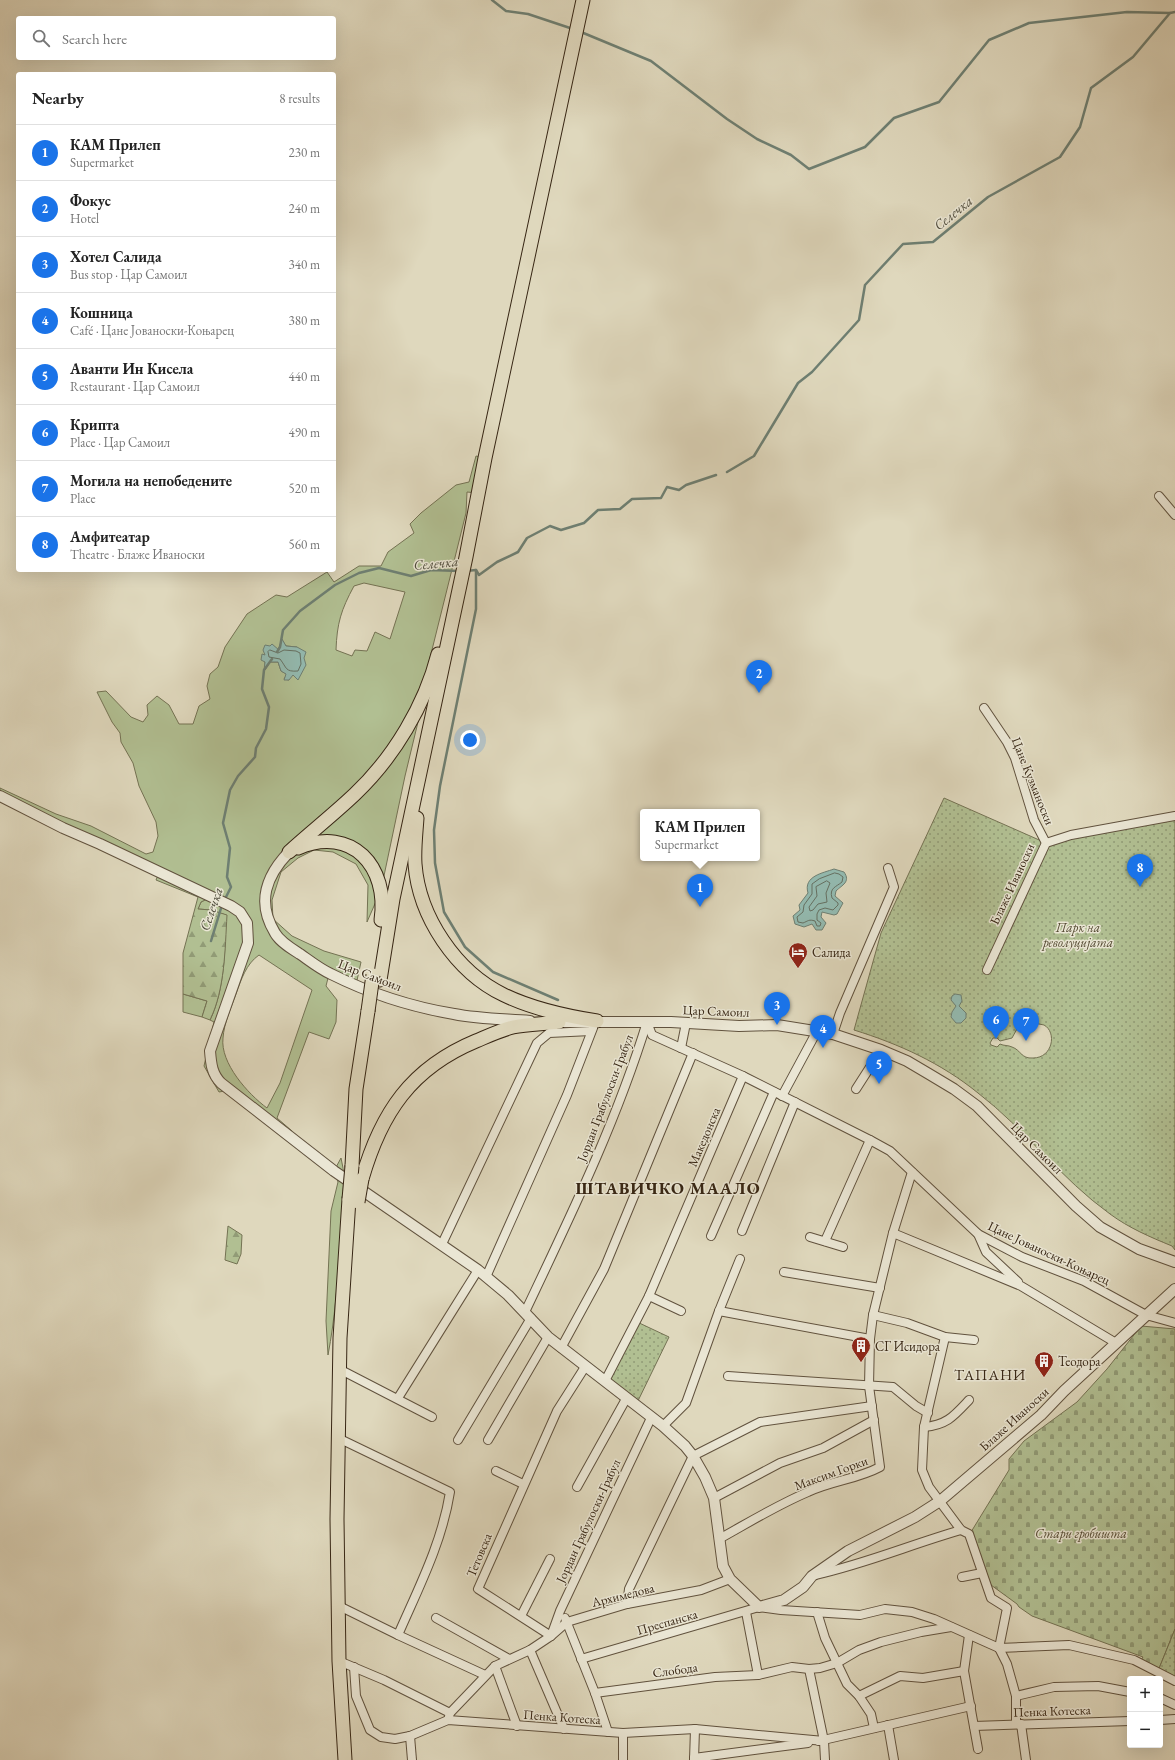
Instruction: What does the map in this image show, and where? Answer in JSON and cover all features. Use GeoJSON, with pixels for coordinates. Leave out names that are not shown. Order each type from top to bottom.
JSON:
{"type":"FeatureCollection","features":[{"type":"Feature","properties":{"kind":"main road"},"geometry":{"type":"LineString","coordinates":[[376,978],[463,556],[478,493],[583,4]]}},
{"type":"Feature","properties":{"kind":"main road"},"geometry":{"type":"LineString","coordinates":[[289,852],[356,793],[396,746],[424,693],[455,596]]}},
{"type":"Feature","properties":{"kind":"main road"},"geometry":{"type":"LineString","coordinates":[[455,596],[448,671],[418,812],[415,842],[415,864],[421,896],[427,913],[455,956],[469,971],[486,984],[503,995],[528,1005],[572,1017],[594,1026]]}},
{"type":"Feature","properties":{"kind":"main road"},"geometry":{"type":"LineString","coordinates":[[289,852],[312,842],[324,840],[342,844],[356,850],[370,862],[377,874],[381,890],[383,908],[376,978],[356,1089],[352,1166],[358,1198]]}},
{"type":"Feature","properties":{"kind":"main road"},"geometry":{"type":"LineString","coordinates":[[345,1760],[339,1661],[338,1605],[339,1369],[358,1198],[368,1158],[377,1136],[392,1107],[406,1090],[443,1056],[463,1046],[512,1027],[559,1022]]}},
{"type":"Feature","properties":{"kind":"street"},"geometry":{"type":"LineString","coordinates":[[1159,496],[1175,515]]}},
{"type":"Feature","properties":{"kind":"street","name":"Цане Кузманоски"},"geometry":{"type":"LineString","coordinates":[[984,708],[1007,742],[1014,758],[1034,820],[1046,843]]}},
{"type":"Feature","properties":{"kind":"street"},"geometry":{"type":"LineString","coordinates":[[0,796],[63,828],[231,906],[240,912],[247,923],[248,943],[210,1051],[214,1076],[221,1084],[295,1141],[358,1198],[442,1244],[482,1274],[508,1295],[548,1337],[650,1418],[663,1426],[694,1456],[714,1498],[723,1566],[730,1578],[759,1607],[782,1610],[860,1614],[885,1609],[912,1612],[952,1627],[998,1648],[1069,1645],[1134,1660],[1158,1676]]}},
{"type":"Feature","properties":{"kind":"street","name":"Блаже Иваноски"},"geometry":{"type":"LineString","coordinates":[[987,970],[1046,843],[1071,835],[1175,816]]}},
{"type":"Feature","properties":{"kind":"street","name":"Цар Самоил"},"geometry":{"type":"LineString","coordinates":[[289,852],[275,866],[268,881],[264,899],[267,916],[275,934],[330,974],[356,985],[417,1006],[456,1015],[559,1022],[594,1026],[647,1022],[739,1026],[777,1025],[834,1034],[881,1050],[907,1061],[954,1089],[977,1106],[1076,1206],[1100,1227],[1140,1249],[1175,1262]]}},
{"type":"Feature","properties":{"kind":"street"},"geometry":{"type":"LineString","coordinates":[[834,1034],[840,1013],[894,887],[888,868]]}},
{"type":"Feature","properties":{"kind":"street","name":"Цане Јованоски-Коњарец"},"geometry":{"type":"LineString","coordinates":[[647,1022],[652,1035],[743,1076],[890,1151],[978,1234],[1022,1257],[1084,1281],[1146,1315],[1172,1322]]}},
{"type":"Feature","properties":{"kind":"street","name":"Јордан Грабулоски-Грабул"},"geometry":{"type":"LineString","coordinates":[[528,1315],[585,1186],[633,1069],[647,1022]]}},
{"type":"Feature","properties":{"kind":"street"},"geometry":{"type":"LineString","coordinates":[[682,1048],[686,1023]]}},
{"type":"Feature","properties":{"kind":"street"},"geometry":{"type":"LineString","coordinates":[[398,1398],[482,1274],[568,1095],[594,1026],[549,1033],[537,1043],[442,1244]]}},
{"type":"Feature","properties":{"kind":"street"},"geometry":{"type":"LineString","coordinates":[[782,1096],[817,1031]]}},
{"type":"Feature","properties":{"kind":"street"},"geometry":{"type":"LineString","coordinates":[[856,1089],[881,1050]]}},
{"type":"Feature","properties":{"kind":"street"},"geometry":{"type":"LineString","coordinates":[[562,1348],[604,1269],[693,1053]]}},
{"type":"Feature","properties":{"kind":"street","name":"Македонска"},"geometry":{"type":"LineString","coordinates":[[605,1381],[649,1296],[743,1076]]}},
{"type":"Feature","properties":{"kind":"street"},"geometry":{"type":"LineString","coordinates":[[711,1236],[774,1092]]}},
{"type":"Feature","properties":{"kind":"street"},"geometry":{"type":"LineString","coordinates":[[742,1231],[795,1102]]}},
{"type":"Feature","properties":{"kind":"street"},"geometry":{"type":"LineString","coordinates":[[825,1241],[870,1140]]}},
{"type":"Feature","properties":{"kind":"street","name":"Максим Горки"},"geometry":{"type":"LineString","coordinates":[[719,1539],[808,1492],[847,1478],[866,1475],[880,1467],[869,1386],[870,1339],[873,1316],[893,1233],[912,1172]]}},
{"type":"Feature","properties":{"kind":"street"},"geometry":{"type":"LineString","coordinates":[[893,1233],[1021,1286],[1116,1343]]}},
{"type":"Feature","properties":{"kind":"street"},"geometry":{"type":"LineString","coordinates":[[978,1234],[986,1252],[1021,1286]]}},
{"type":"Feature","properties":{"kind":"street"},"geometry":{"type":"LineString","coordinates":[[810,1237],[843,1247]]}},
{"type":"Feature","properties":{"kind":"street"},"geometry":{"type":"LineString","coordinates":[[663,1426],[686,1403],[719,1311],[740,1259]]}},
{"type":"Feature","properties":{"kind":"street"},"geometry":{"type":"LineString","coordinates":[[784,1272],[880,1288]]}},
{"type":"Feature","properties":{"kind":"street","name":"Блаже Иваноски"},"geometry":{"type":"LineString","coordinates":[[759,1607],[784,1600],[803,1587],[812,1576],[848,1551],[915,1517],[940,1501],[1041,1415],[1064,1391],[1175,1289]]}},
{"type":"Feature","properties":{"kind":"street"},"geometry":{"type":"LineString","coordinates":[[649,1296],[681,1311]]}},
{"type":"Feature","properties":{"kind":"street"},"geometry":{"type":"LineString","coordinates":[[719,1311],[870,1339]]}},
{"type":"Feature","properties":{"kind":"street"},"geometry":{"type":"LineString","coordinates":[[458,1440],[528,1315]]}},
{"type":"Feature","properties":{"kind":"street"},"geometry":{"type":"LineString","coordinates":[[873,1316],[908,1323],[945,1337],[974,1340]]}},
{"type":"Feature","properties":{"kind":"street"},"geometry":{"type":"LineString","coordinates":[[1172,1322],[1175,1329]]}},
{"type":"Feature","properties":{"kind":"street"},"geometry":{"type":"LineString","coordinates":[[488,1440],[548,1337]]}},
{"type":"Feature","properties":{"kind":"street"},"geometry":{"type":"LineString","coordinates":[[945,1337],[924,1427],[922,1470],[929,1487],[961,1530],[969,1534],[991,1598],[1007,1608],[998,1648],[1007,1664],[1016,1696],[1019,1724],[1026,1760]]}},
{"type":"Feature","properties":{"kind":"street","name":"Тетовска"},"geometry":{"type":"LineString","coordinates":[[551,1636],[478,1589],[556,1412],[585,1367]]}},
{"type":"Feature","properties":{"kind":"street"},"geometry":{"type":"LineString","coordinates":[[339,1369],[398,1398],[432,1417]]}},
{"type":"Feature","properties":{"kind":"street"},"geometry":{"type":"LineString","coordinates":[[728,1376],[893,1387],[916,1406],[928,1413]]}},
{"type":"Feature","properties":{"kind":"street","name":"Јордан Грабулоски-Грабул"},"geometry":{"type":"LineString","coordinates":[[577,1488],[626,1399]]}},
{"type":"Feature","properties":{"kind":"street"},"geometry":{"type":"LineString","coordinates":[[924,1427],[937,1426],[953,1417],[969,1400]]}},
{"type":"Feature","properties":{"kind":"street"},"geometry":{"type":"LineString","coordinates":[[627,1604],[629,1589],[694,1456],[760,1422],[872,1406]]}},
{"type":"Feature","properties":{"kind":"street","name":"Јордан Грабулоски-Грабул"},"geometry":{"type":"LineString","coordinates":[[551,1636],[560,1610],[650,1418]]}},
{"type":"Feature","properties":{"kind":"street"},"geometry":{"type":"LineString","coordinates":[[714,1498],[780,1463],[823,1448],[874,1420]]}},
{"type":"Feature","properties":{"kind":"street"},"geometry":{"type":"LineString","coordinates":[[338,1438],[450,1492],[446,1514],[430,1563],[398,1635]]}},
{"type":"Feature","properties":{"kind":"street"},"geometry":{"type":"LineString","coordinates":[[496,1471],[523,1484]]}},
{"type":"Feature","properties":{"kind":"street"},"geometry":{"type":"LineString","coordinates":[[812,1576],[841,1570],[927,1540],[961,1530]]}},
{"type":"Feature","properties":{"kind":"street"},"geometry":{"type":"LineString","coordinates":[[521,1616],[550,1559]]}},
{"type":"Feature","properties":{"kind":"street"},"geometry":{"type":"LineString","coordinates":[[962,1577],[982,1574]]}},
{"type":"Feature","properties":{"kind":"street","name":"Архимедова"},"geometry":{"type":"LineString","coordinates":[[449,1717],[485,1675],[495,1666],[530,1650],[551,1636],[567,1622],[627,1604],[701,1590],[730,1578]]}},
{"type":"Feature","properties":{"kind":"street"},"geometry":{"type":"LineString","coordinates":[[338,1605],[398,1635],[485,1675]]}},
{"type":"Feature","properties":{"kind":"street","name":"Преспанска"},"geometry":{"type":"LineString","coordinates":[[581,1659],[759,1607]]}},
{"type":"Feature","properties":{"kind":"street"},"geometry":{"type":"LineString","coordinates":[[560,1610],[567,1622],[595,1693],[608,1732]]}},
{"type":"Feature","properties":{"kind":"street"},"geometry":{"type":"LineString","coordinates":[[746,1612],[758,1675]]}},
{"type":"Feature","properties":{"kind":"street"},"geometry":{"type":"LineString","coordinates":[[817,1612],[825,1638],[847,1684],[871,1714],[874,1728]]}},
{"type":"Feature","properties":{"kind":"street"},"geometry":{"type":"LineString","coordinates":[[436,1618],[509,1659]]}},
{"type":"Feature","properties":{"kind":"street","name":"Слобода"},"geometry":{"type":"LineString","coordinates":[[595,1693],[715,1677],[758,1675],[792,1667],[810,1669],[837,1663],[859,1650],[881,1642],[921,1632],[952,1627]]}},
{"type":"Feature","properties":{"kind":"street"},"geometry":{"type":"LineString","coordinates":[[969,1635],[964,1671],[978,1749]]}},
{"type":"Feature","properties":{"kind":"street"},"geometry":{"type":"LineString","coordinates":[[530,1650],[564,1729]]}},
{"type":"Feature","properties":{"kind":"street"},"geometry":{"type":"LineString","coordinates":[[339,1661],[384,1680],[449,1717]]}},
{"type":"Feature","properties":{"kind":"street"},"geometry":{"type":"LineString","coordinates":[[495,1666],[516,1726]]}},
{"type":"Feature","properties":{"kind":"street","name":"Пенка Котеска"},"geometry":{"type":"LineString","coordinates":[[354,1667],[356,1696],[370,1730],[388,1738],[395,1739],[410,1736],[449,1717],[516,1726],[623,1733],[695,1730],[824,1741]]}},
{"type":"Feature","properties":{"kind":"street"},"geometry":{"type":"LineString","coordinates":[[810,1669],[824,1741],[825,1760]]}},
{"type":"Feature","properties":{"kind":"street"},"geometry":{"type":"LineString","coordinates":[[858,1696],[900,1676],[923,1678],[964,1671]]}},
{"type":"Feature","properties":{"kind":"street"},"geometry":{"type":"LineString","coordinates":[[1163,1677],[1175,1681]]}},
{"type":"Feature","properties":{"kind":"street","name":"Пенка Котеска"},"geometry":{"type":"LineString","coordinates":[[1016,1696],[1054,1687],[1098,1686],[1127,1691]]}},
{"type":"Feature","properties":{"kind":"street"},"geometry":{"type":"LineString","coordinates":[[1163,1699],[1175,1705]]}},
{"type":"Feature","properties":{"kind":"street","name":"Пенка Котеска"},"geometry":{"type":"LineString","coordinates":[[694,1759],[824,1741],[971,1706]]}},
{"type":"Feature","properties":{"kind":"street"},"geometry":{"type":"LineString","coordinates":[[1163,1720],[1175,1719]]}},
{"type":"Feature","properties":{"kind":"street","name":"Пенка Котеска"},"geometry":{"type":"LineString","coordinates":[[974,1726],[1127,1721]]}},
{"type":"Feature","properties":{"kind":"street"},"geometry":{"type":"LineString","coordinates":[[888,1725],[894,1760]]}},
{"type":"Feature","properties":{"kind":"street"},"geometry":{"type":"LineString","coordinates":[[694,1759],[695,1730]]}},
{"type":"Feature","properties":{"kind":"street"},"geometry":{"type":"LineString","coordinates":[[623,1733],[623,1760]]}},
{"type":"Feature","properties":{"kind":"street"},"geometry":{"type":"LineString","coordinates":[[410,1736],[412,1760]]}},
{"type":"Feature","properties":{"kind":"green space"},"geometry":{"type":"Polygon","coordinates":[[[476,456],[485,458],[478,493],[467,492],[466,513],[425,678],[425,693],[405,776],[381,890],[367,922],[368,885],[356,864],[333,852],[314,850],[298,858],[281,872],[272,900],[273,919],[292,936],[324,951],[361,962],[356,985],[329,974],[326,986],[337,1000],[336,1022],[329,1039],[309,1032],[277,1118],[292,1131],[289,1136],[230,1090],[219,1092],[204,1066],[214,1022],[210,1020],[219,995],[223,969],[226,915],[211,910],[198,909],[201,902],[211,897],[0,796],[0,788],[56,814],[91,826],[146,854],[153,852],[158,836],[156,822],[139,786],[133,763],[121,742],[120,733],[112,722],[97,692],[106,691],[131,717],[143,722],[148,715],[147,705],[157,696],[169,705],[179,724],[193,724],[199,706],[210,699],[207,686],[210,674],[218,667],[225,647],[247,614],[276,595],[287,597],[327,572],[334,582],[359,566],[381,566],[388,552],[414,533],[410,524],[421,513],[456,485],[469,482],[476,456]],[[364,583],[354,586],[343,610],[337,632],[336,650],[352,656],[355,650],[367,651],[375,632],[390,639],[405,592],[364,583]],[[282,640],[278,650],[265,656],[265,670],[270,662],[278,662],[281,671],[287,674],[284,679],[289,680],[297,647],[286,646],[282,640]],[[259,955],[254,959],[242,978],[228,1016],[223,1038],[223,1048],[226,1058],[237,1077],[252,1095],[267,1108],[280,1083],[312,990],[259,955]]]}},
{"type":"Feature","properties":{"kind":"green space","name":"Парк на револуцијата"},"geometry":{"type":"Polygon","coordinates":[[[944,798],[1046,843],[1175,816],[1175,1250],[1172,1246],[1125,1224],[1092,1200],[1059,1170],[1012,1122],[964,1082],[949,1072],[903,1048],[854,1030],[881,933],[944,798]],[[1034,1023],[1018,1027],[1012,1038],[1000,1041],[997,1038],[993,1038],[990,1043],[991,1045],[997,1047],[1000,1044],[1010,1046],[1015,1048],[1023,1056],[1029,1058],[1040,1057],[1049,1049],[1052,1039],[1051,1033],[1044,1025],[1034,1023]]]}},
{"type":"Feature","properties":{"kind":"green space"},"geometry":{"type":"Polygon","coordinates":[[[159,873],[211,897],[201,902],[198,909],[211,910],[227,915],[225,955],[219,995],[210,1020],[202,1017],[207,1001],[183,994],[183,953],[198,897],[156,880],[159,873]]]}},
{"type":"Feature","properties":{"kind":"green space"},"geometry":{"type":"Polygon","coordinates":[[[183,994],[207,1001],[202,1017],[183,1012],[183,994]]]}},
{"type":"Feature","properties":{"kind":"green space"},"geometry":{"type":"Polygon","coordinates":[[[341,1158],[345,1190],[344,1213],[334,1314],[328,1355],[326,1321],[331,1211],[338,1182],[334,1171],[341,1158]]]}},
{"type":"Feature","properties":{"kind":"green space"},"geometry":{"type":"Polygon","coordinates":[[[228,1226],[242,1235],[241,1254],[237,1264],[225,1260],[228,1226]]]}},
{"type":"Feature","properties":{"kind":"green space"},"geometry":{"type":"Polygon","coordinates":[[[635,1321],[669,1337],[635,1407],[605,1381],[635,1321]]]}},
{"type":"Feature","properties":{"kind":"green space","name":"Стари гробишта"},"geometry":{"type":"Polygon","coordinates":[[[1141,1326],[1175,1329],[1175,1629],[1158,1671],[1141,1660],[1143,1657],[1032,1616],[1019,1607],[991,1585],[971,1532],[1009,1470],[1009,1459],[1024,1441],[1077,1402],[1107,1369],[1141,1326]]]}},
{"type":"Feature","properties":{"kind":"green space"},"geometry":{"type":"Polygon","coordinates":[[[1175,1629],[1175,1678],[1158,1671],[1175,1629]]]}},
{"type":"Feature","properties":{"kind":"water"},"geometry":{"type":"Polygon","coordinates":[[[282,639],[286,646],[297,647],[306,652],[304,658],[306,665],[298,680],[293,675],[289,680],[284,680],[286,674],[281,671],[278,662],[270,662],[264,670],[265,662],[261,660],[262,654],[265,655],[263,650],[265,645],[270,646],[272,644],[279,650],[282,639]]]}},
{"type":"Feature","properties":{"kind":"water"},"geometry":{"type":"Polygon","coordinates":[[[834,869],[844,872],[847,878],[845,883],[836,891],[835,896],[843,903],[837,914],[834,915],[822,912],[821,917],[826,923],[822,930],[816,930],[812,924],[804,927],[795,924],[793,916],[800,910],[799,905],[808,893],[808,883],[815,876],[834,869]]]}},
{"type":"Feature","properties":{"kind":"water"},"geometry":{"type":"Polygon","coordinates":[[[955,994],[961,995],[962,1001],[959,1006],[966,1013],[966,1018],[961,1023],[956,1023],[951,1017],[956,1006],[951,1000],[952,996],[955,994]]]}},
{"type":"Feature","properties":{"kind":"waterway"},"geometry":{"type":"LineString","coordinates":[[492,0],[506,11],[528,14],[573,29]]}},
{"type":"Feature","properties":{"kind":"waterway"},"geometry":{"type":"LineString","coordinates":[[581,32],[651,61],[727,119],[757,139],[791,155],[809,169],[865,147],[894,118],[939,102],[989,40],[1029,23],[1127,12],[1170,13]]}},
{"type":"Feature","properties":{"kind":"waterway","name":"Селечка"},"geometry":{"type":"LineString","coordinates":[[727,472],[754,456],[798,383],[812,372],[859,320],[865,285],[903,244],[933,242],[988,197],[1060,157],[1080,127],[1091,88],[1133,57],[1170,13],[1175,12]]}},
{"type":"Feature","properties":{"kind":"waterway","name":"Селечка"},"geometry":{"type":"LineString","coordinates":[[466,571],[476,570],[479,575],[497,562],[518,552],[527,538],[550,526],[561,530],[584,523],[598,510],[620,509],[632,499],[661,498],[667,487],[679,490],[686,485],[716,475]]}},
{"type":"Feature","properties":{"kind":"waterway","name":"Селечка"},"geometry":{"type":"LineString","coordinates":[[277,652],[280,647],[283,630],[300,611],[335,585],[359,573],[379,568],[411,576],[431,570],[459,571]]}},
{"type":"Feature","properties":{"kind":"waterway"},"geometry":{"type":"LineString","coordinates":[[476,570],[476,609],[440,786],[434,830],[435,863],[444,912],[465,947],[493,972],[558,1000]]}},
{"type":"Feature","properties":{"kind":"waterway","name":"Селечка"},"geometry":{"type":"LineString","coordinates":[[224,901],[231,887],[227,877],[230,848],[223,823],[230,790],[238,776],[255,757],[256,748],[266,729],[269,707],[262,689],[264,670],[272,659]]}},
{"type":"Feature","properties":{"kind":"waterway","name":"Селечка"},"geometry":{"type":"LineString","coordinates":[[211,941],[222,905]]}},
{"type":"Feature","properties":{"kind":"place","name":"Фокус"},"geometry":{"type":"Point","coordinates":[759,693]}},
{"type":"Feature","properties":{"kind":"place","name":"Амфитеатар"},"geometry":{"type":"Point","coordinates":[1140,887]}},
{"type":"Feature","properties":{"kind":"place","name":"КАМ Прилеп"},"geometry":{"type":"Point","coordinates":[700,907]}},
{"type":"Feature","properties":{"kind":"place","name":"Салида"},"geometry":{"type":"Point","coordinates":[798,969]}},
{"type":"Feature","properties":{"kind":"place","name":"Хотел Салида"},"geometry":{"type":"Point","coordinates":[777,1025]}},
{"type":"Feature","properties":{"kind":"place","name":"Крипта"},"geometry":{"type":"Point","coordinates":[996,1039]}},
{"type":"Feature","properties":{"kind":"place","name":"Могила на непобедените"},"geometry":{"type":"Point","coordinates":[1026,1041]}},
{"type":"Feature","properties":{"kind":"place","name":"Кошница"},"geometry":{"type":"Point","coordinates":[823,1048]}},
{"type":"Feature","properties":{"kind":"place","name":"Аванти Ин Кисела"},"geometry":{"type":"Point","coordinates":[879,1084]}},
{"type":"Feature","properties":{"kind":"place","name":"СГ Исидора"},"geometry":{"type":"Point","coordinates":[861,1363]}},
{"type":"Feature","properties":{"kind":"place","name":"Теодора"},"geometry":{"type":"Point","coordinates":[1044,1378]}},
{"type":"Feature","properties":{"kind":"district","name":"ШТАВИЧКО МААЛО"},"geometry":{"type":"Point","coordinates":[668,1188]}},
{"type":"Feature","properties":{"kind":"district","name":"ТАПАНИ"},"geometry":{"type":"Point","coordinates":[990,1374]}}]}
